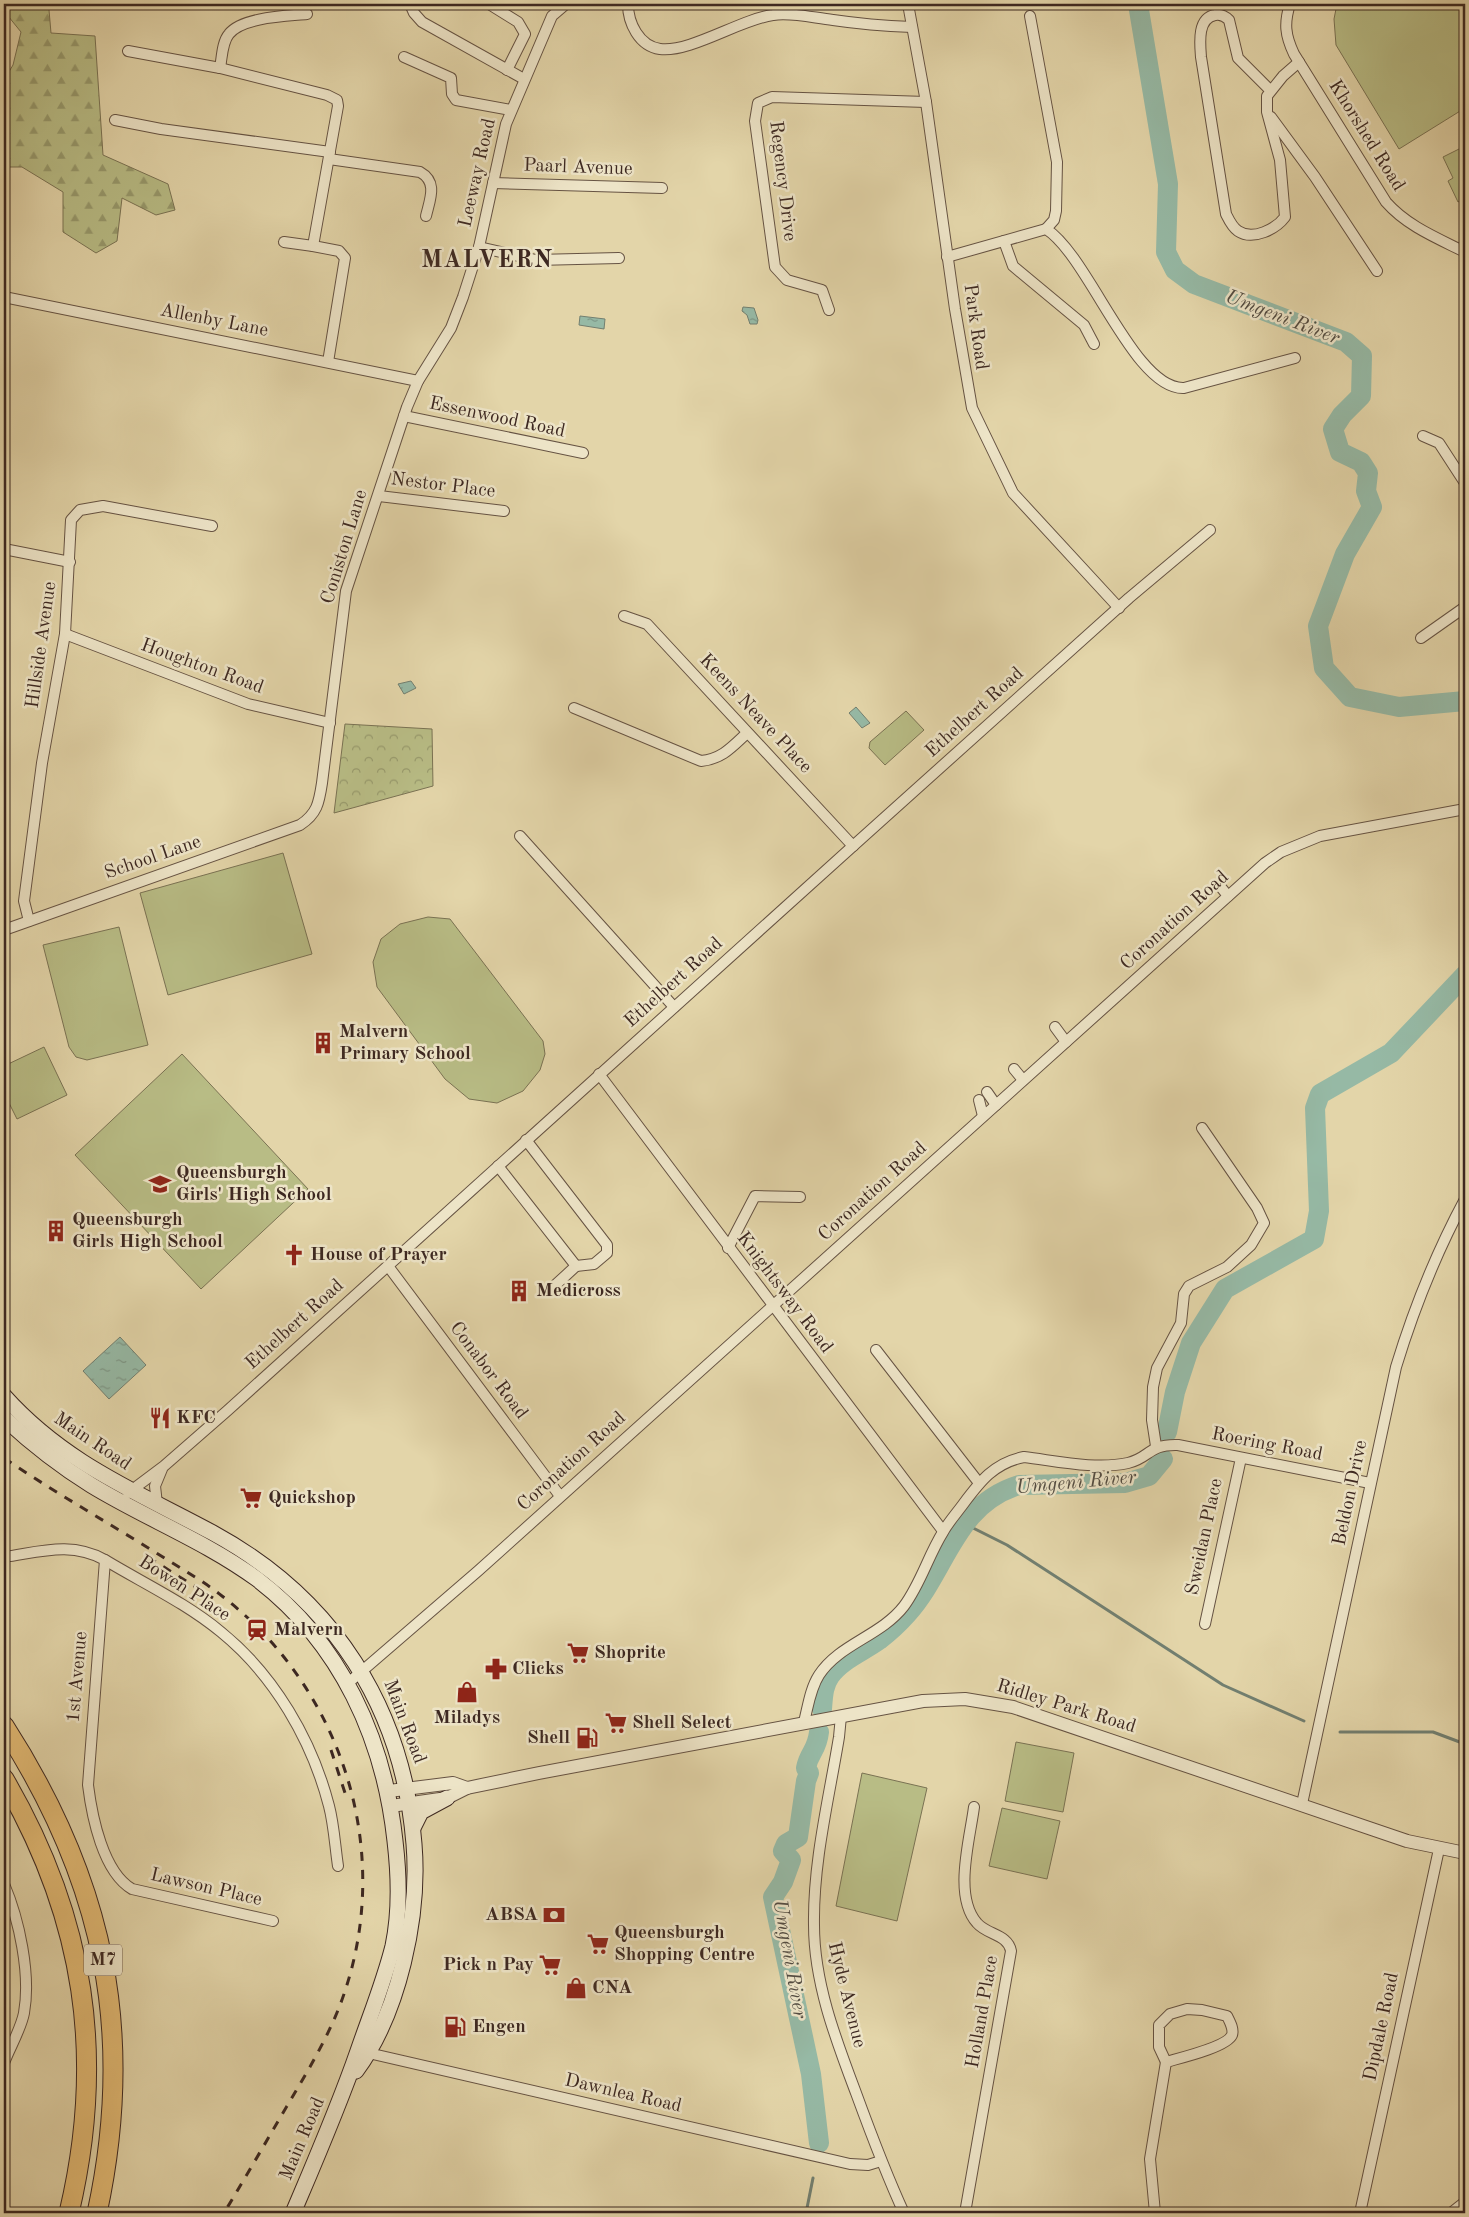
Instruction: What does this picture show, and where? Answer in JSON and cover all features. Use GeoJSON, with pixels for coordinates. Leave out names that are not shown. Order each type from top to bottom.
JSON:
{"type":"FeatureCollection","features":[{"type":"Feature","properties":{"kind":"highway"},"geometry":{"type":"LineString","coordinates":[[4,1711],[55,1805],[79,1872]]}},
{"type":"Feature","properties":{"kind":"highway","name":"M7"},"geometry":{"type":"LineString","coordinates":[[4,1726],[44,1794],[79,1872],[99,1943],[108,1986],[114,2070],[112,2125],[97,2213]]}},
{"type":"Feature","properties":{"kind":"highway","name":"M7"},"geometry":{"type":"LineString","coordinates":[[4,1779],[36,1840],[59,1898],[71,1934],[81,1988],[86,2040],[87,2092],[84,2140],[69,2213]]}},
{"type":"Feature","properties":{"kind":"main road","name":"Main Road"},"geometry":{"type":"LineString","coordinates":[[4,1396],[39,1431],[69,1455],[131,1491],[214,1534],[269,1569],[323,1620],[363,1672],[385,1718],[406,1788],[413,1828],[416,1890],[412,1918],[397,1984],[349,2080],[293,2213]]}},
{"type":"Feature","properties":{"kind":"main road","name":"Main Road"},"geometry":{"type":"LineString","coordinates":[[4,1418],[26,1439],[57,1462],[117,1500],[206,1546],[257,1579],[279,1598],[308,1629],[334,1662],[347,1684],[364,1716],[389,1791],[398,1864],[397,1910],[393,1945],[370,2021],[363,2052]]}},
{"type":"Feature","properties":{"kind":"main road"},"geometry":{"type":"LineString","coordinates":[[413,1828],[422,1812],[447,1798]]}},
{"type":"Feature","properties":{"kind":"street"},"geometry":{"type":"LineString","coordinates":[[410,4],[414,13],[422,22],[524,79]]}},
{"type":"Feature","properties":{"kind":"street"},"geometry":{"type":"LineString","coordinates":[[489,4],[518,22],[525,34],[507,70]]}},
{"type":"Feature","properties":{"kind":"street","name":"Leeway Road"},"geometry":{"type":"LineString","coordinates":[[418,380],[451,328],[479,247],[506,124],[511,110],[552,16],[566,4]]}},
{"type":"Feature","properties":{"kind":"street"},"geometry":{"type":"LineString","coordinates":[[628,4],[631,22],[640,39],[661,49],[680,47],[772,15],[792,15],[868,25],[912,27]]}},
{"type":"Feature","properties":{"kind":"street","name":"Park Road"},"geometry":{"type":"LineString","coordinates":[[908,4],[926,102],[966,387],[972,408],[1014,493],[1118,608]]}},
{"type":"Feature","properties":{"kind":"street","name":"Khorshed Road"},"geometry":{"type":"LineString","coordinates":[[1290,4],[1285,22],[1287,39],[1299,62],[1386,202],[1398,215],[1412,225],[1465,252]]}},
{"type":"Feature","properties":{"kind":"street"},"geometry":{"type":"LineString","coordinates":[[220,68],[226,38],[233,30],[257,20],[307,14]]}},
{"type":"Feature","properties":{"kind":"street"},"geometry":{"type":"LineString","coordinates":[[1270,90],[1238,58],[1229,20],[1225,16],[1217,14],[1208,18],[1203,24],[1200,38],[1201,57],[1226,214],[1237,231],[1244,234],[1271,230],[1285,217],[1280,160],[1267,112],[1267,96],[1270,90],[1299,62]]}},
{"type":"Feature","properties":{"kind":"street"},"geometry":{"type":"LineString","coordinates":[[948,256],[1046,230],[1054,220],[1056,211],[1057,162],[1030,16]]}},
{"type":"Feature","properties":{"kind":"street"},"geometry":{"type":"LineString","coordinates":[[128,51],[220,68],[334,97],[339,102],[313,246]]}},
{"type":"Feature","properties":{"kind":"street"},"geometry":{"type":"LineString","coordinates":[[404,57],[451,78],[452,94],[456,100],[511,110]]}},
{"type":"Feature","properties":{"kind":"street","name":"Regency Drive"},"geometry":{"type":"LineString","coordinates":[[830,310],[822,290],[787,280],[775,267],[755,121],[758,103],[772,97],[926,102]]}},
{"type":"Feature","properties":{"kind":"street"},"geometry":{"type":"LineString","coordinates":[[1267,112],[1315,177],[1377,272]]}},
{"type":"Feature","properties":{"kind":"street"},"geometry":{"type":"LineString","coordinates":[[115,120],[420,172],[431,181],[432,188],[426,216]]}},
{"type":"Feature","properties":{"kind":"street","name":"Paarl Avenue"},"geometry":{"type":"LineString","coordinates":[[493,183],[662,188]]}},
{"type":"Feature","properties":{"kind":"street"},"geometry":{"type":"LineString","coordinates":[[1046,230],[1058,240],[1076,262],[1130,347],[1148,367],[1171,387],[1184,388],[1295,358]]}},
{"type":"Feature","properties":{"kind":"street"},"geometry":{"type":"LineString","coordinates":[[1004,241],[1013,266],[1084,325],[1094,344]]}},
{"type":"Feature","properties":{"kind":"street"},"geometry":{"type":"LineString","coordinates":[[284,242],[339,251],[345,258],[328,362]]}},
{"type":"Feature","properties":{"kind":"street"},"geometry":{"type":"LineString","coordinates":[[479,247],[536,260],[619,258]]}},
{"type":"Feature","properties":{"kind":"street","name":"Allenby Lane"},"geometry":{"type":"LineString","coordinates":[[4,297],[418,380]]}},
{"type":"Feature","properties":{"kind":"street","name":"Coniston Lane"},"geometry":{"type":"LineString","coordinates":[[312,817],[319,805],[346,591],[404,416],[418,380]]}},
{"type":"Feature","properties":{"kind":"street","name":"Essenwood Road"},"geometry":{"type":"LineString","coordinates":[[404,416],[583,453]]}},
{"type":"Feature","properties":{"kind":"street"},"geometry":{"type":"LineString","coordinates":[[1423,436],[1439,443],[1465,483]]}},
{"type":"Feature","properties":{"kind":"street","name":"Nestor Place"},"geometry":{"type":"LineString","coordinates":[[378,496],[504,511]]}},
{"type":"Feature","properties":{"kind":"street","name":"Hillside Avenue"},"geometry":{"type":"LineString","coordinates":[[29,921],[24,901],[42,763],[65,634],[71,520],[75,513],[86,507],[103,506],[212,526]]}},
{"type":"Feature","properties":{"kind":"street","name":"Ethelbert Road"},"geometry":{"type":"LineString","coordinates":[[117,1500],[164,1466],[1118,608],[1210,530]]}},
{"type":"Feature","properties":{"kind":"street"},"geometry":{"type":"LineString","coordinates":[[4,550],[70,562]]}},
{"type":"Feature","properties":{"kind":"street"},"geometry":{"type":"LineString","coordinates":[[1421,638],[1465,607]]}},
{"type":"Feature","properties":{"kind":"street","name":"Keens Neave Place"},"geometry":{"type":"LineString","coordinates":[[624,616],[646,624],[747,733],[769,753],[853,846]]}},
{"type":"Feature","properties":{"kind":"street","name":"Houghton Road"},"geometry":{"type":"LineString","coordinates":[[65,634],[248,704],[330,723]]}},
{"type":"Feature","properties":{"kind":"street"},"geometry":{"type":"LineString","coordinates":[[574,708],[701,760],[717,759],[747,733]]}},
{"type":"Feature","properties":{"kind":"street","name":"Coronation Road"},"geometry":{"type":"LineString","coordinates":[[347,1684],[363,1672],[560,1496],[1228,896],[1280,852],[1300,842],[1320,836],[1465,809]]}},
{"type":"Feature","properties":{"kind":"street","name":"School Lane"},"geometry":{"type":"LineString","coordinates":[[4,930],[300,825],[312,817]]}},
{"type":"Feature","properties":{"kind":"street"},"geometry":{"type":"LineString","coordinates":[[520,836],[674,1007]]}},
{"type":"Feature","properties":{"kind":"street"},"geometry":{"type":"LineString","coordinates":[[1220,886],[1228,896]]}},
{"type":"Feature","properties":{"kind":"street"},"geometry":{"type":"LineString","coordinates":[[1056,1027],[1066,1042]]}},
{"type":"Feature","properties":{"kind":"street"},"geometry":{"type":"LineString","coordinates":[[1014,1069],[1023,1080]]}},
{"type":"Feature","properties":{"kind":"street","name":"Knightsway Road"},"geometry":{"type":"LineString","coordinates":[[599,1074],[728,1248],[943,1531]]}},
{"type":"Feature","properties":{"kind":"street"},"geometry":{"type":"LineString","coordinates":[[987,1092],[996,1105]]}},
{"type":"Feature","properties":{"kind":"street"},"geometry":{"type":"LineString","coordinates":[[979,1100],[983,1116]]}},
{"type":"Feature","properties":{"kind":"street"},"geometry":{"type":"LineString","coordinates":[[804,1722],[810,1694],[818,1676],[832,1659],[880,1628],[902,1608],[918,1586],[943,1531],[979,1483],[994,1468],[1010,1460],[1024,1457],[1114,1466],[1131,1463],[1156,1446],[1152,1420],[1153,1387],[1157,1368],[1181,1323],[1184,1294],[1189,1286],[1227,1267],[1251,1246],[1264,1223],[1258,1208],[1202,1128]]}},
{"type":"Feature","properties":{"kind":"street"},"geometry":{"type":"LineString","coordinates":[[526,1140],[607,1245],[607,1253],[599,1262],[576,1266],[551,1289]]}},
{"type":"Feature","properties":{"kind":"street"},"geometry":{"type":"LineString","coordinates":[[498,1166],[576,1266]]}},
{"type":"Feature","properties":{"kind":"street"},"geometry":{"type":"LineString","coordinates":[[728,1248],[755,1196],[800,1198]]}},
{"type":"Feature","properties":{"kind":"street","name":"Beldon Drive"},"geometry":{"type":"LineString","coordinates":[[1302,1804],[1396,1367],[1413,1312],[1443,1239],[1465,1199]]}},
{"type":"Feature","properties":{"kind":"street","name":"Conabor Road"},"geometry":{"type":"LineString","coordinates":[[388,1266],[560,1496]]}},
{"type":"Feature","properties":{"kind":"street"},"geometry":{"type":"LineString","coordinates":[[876,1350],[979,1483]]}},
{"type":"Feature","properties":{"kind":"street","name":"Roering Road"},"geometry":{"type":"LineString","coordinates":[[1156,1446],[1178,1445],[1370,1483]]}},
{"type":"Feature","properties":{"kind":"street","name":"Sweidan Place"},"geometry":{"type":"LineString","coordinates":[[1205,1624],[1241,1458]]}},
{"type":"Feature","properties":{"kind":"street","name":"Ethelbert Road"},"geometry":{"type":"LineString","coordinates":[[156,1504],[154,1486],[164,1466]]}},
{"type":"Feature","properties":{"kind":"street"},"geometry":{"type":"LineString","coordinates":[[4,1557],[71,1548],[89,1551],[105,1560]]}},
{"type":"Feature","properties":{"kind":"street","name":"Bowen Place"},"geometry":{"type":"LineString","coordinates":[[105,1560],[197,1614],[221,1632],[269,1682],[301,1733],[315,1764],[330,1807],[338,1866]]}},
{"type":"Feature","properties":{"kind":"street","name":"1st Avenue"},"geometry":{"type":"LineString","coordinates":[[105,1560],[88,1785],[92,1815],[103,1847],[116,1876],[132,1889]]}},
{"type":"Feature","properties":{"kind":"street","name":"Ridley Park Road"},"geometry":{"type":"LineString","coordinates":[[391,1806],[447,1798],[467,1788],[804,1722],[922,1701],[966,1699],[1013,1707],[1302,1804],[1368,1829],[1439,1849],[1465,1854]]}},
{"type":"Feature","properties":{"kind":"street","name":"Hyde Avenue"},"geometry":{"type":"LineString","coordinates":[[841,1716],[840,1737],[814,1893],[815,1950],[831,2023],[881,2161],[904,2213]]}},
{"type":"Feature","properties":{"kind":"street","name":"Ridley Park Road"},"geometry":{"type":"LineString","coordinates":[[389,1791],[453,1783],[467,1788]]}},
{"type":"Feature","properties":{"kind":"street","name":"Holland Place"},"geometry":{"type":"LineString","coordinates":[[965,2213],[1011,1951],[1007,1941],[977,1924],[966,1902],[964,1886],[974,1807]]}},
{"type":"Feature","properties":{"kind":"street","name":"Dipdale Road"},"geometry":{"type":"LineString","coordinates":[[1360,2213],[1439,1849]]}},
{"type":"Feature","properties":{"kind":"street"},"geometry":{"type":"LineString","coordinates":[[4,1884],[20,1939],[24,1988],[24,2013],[4,2063]]}},
{"type":"Feature","properties":{"kind":"street","name":"Lawson Place"},"geometry":{"type":"LineString","coordinates":[[132,1889],[273,1921]]}},
{"type":"Feature","properties":{"kind":"street"},"geometry":{"type":"LineString","coordinates":[[1155,2213],[1150,2158],[1166,2062],[1161,2054],[1157,2036],[1159,2025],[1170,2014],[1194,2009],[1227,2016],[1233,2030],[1232,2036],[1226,2042],[1166,2062]]}},
{"type":"Feature","properties":{"kind":"street","name":"Dawnlea Road"},"geometry":{"type":"LineString","coordinates":[[363,2052],[850,2164],[868,2165],[881,2161]]}},
{"type":"Feature","properties":{"kind":"street"},"geometry":{"type":"LineString","coordinates":[[1451,2213],[1465,2202]]}},
{"type":"Feature","properties":{"kind":"green space"},"geometry":{"type":"Polygon","coordinates":[[[5,4],[56,4],[49,10],[51,33],[95,36],[103,155],[168,184],[175,210],[156,215],[122,198],[117,241],[96,253],[63,232],[63,192],[22,167],[4,167],[4,80],[13,65],[21,32],[4,11],[5,4]]]}},
{"type":"Feature","properties":{"kind":"green space"},"geometry":{"type":"Polygon","coordinates":[[[1337,4],[1465,4],[1465,108],[1399,149],[1336,45],[1334,19],[1337,4]]]}},
{"type":"Feature","properties":{"kind":"green space"},"geometry":{"type":"Polygon","coordinates":[[[1465,146],[1465,198],[1458,202],[1448,181],[1453,178],[1443,157],[1465,146]]]}},
{"type":"Feature","properties":{"kind":"green space"},"geometry":{"type":"Polygon","coordinates":[[[906,711],[924,730],[885,765],[869,748],[870,742],[906,711]]]}},
{"type":"Feature","properties":{"kind":"green space"},"geometry":{"type":"Polygon","coordinates":[[[345,724],[432,729],[433,786],[334,813],[345,724]]]}},
{"type":"Feature","properties":{"kind":"green space"},"geometry":{"type":"Polygon","coordinates":[[[283,853],[312,954],[168,995],[140,893],[283,853]]]}},
{"type":"Feature","properties":{"kind":"green space"},"geometry":{"type":"Polygon","coordinates":[[[428,917],[450,919],[543,1041],[545,1054],[540,1070],[523,1091],[497,1103],[469,1099],[445,1079],[377,987],[373,962],[381,939],[400,924],[428,917]]]}},
{"type":"Feature","properties":{"kind":"green space"},"geometry":{"type":"Polygon","coordinates":[[[119,927],[148,1045],[87,1060],[76,1057],[69,1047],[43,945],[119,927]]]}},
{"type":"Feature","properties":{"kind":"green space"},"geometry":{"type":"Polygon","coordinates":[[[44,1047],[67,1095],[17,1119],[4,1093],[4,1066],[44,1047]]]}},
{"type":"Feature","properties":{"kind":"green space"},"geometry":{"type":"Polygon","coordinates":[[[182,1054],[308,1189],[201,1289],[75,1155],[182,1054]]]}},
{"type":"Feature","properties":{"kind":"green space"},"geometry":{"type":"Polygon","coordinates":[[[1016,1742],[1074,1753],[1063,1812],[1005,1801],[1016,1742]]]}},
{"type":"Feature","properties":{"kind":"green space"},"geometry":{"type":"Polygon","coordinates":[[[862,1773],[927,1788],[897,1921],[836,1906],[862,1773]]]}},
{"type":"Feature","properties":{"kind":"green space"},"geometry":{"type":"Polygon","coordinates":[[[1002,1808],[1060,1821],[1047,1879],[989,1866],[1002,1808]]]}},
{"type":"Feature","properties":{"kind":"water"},"geometry":{"type":"Polygon","coordinates":[[[743,307],[754,308],[758,320],[757,324],[750,324],[747,315],[742,311],[743,307]]]}},
{"type":"Feature","properties":{"kind":"water"},"geometry":{"type":"Polygon","coordinates":[[[580,316],[605,319],[604,329],[579,325],[580,316]]]}},
{"type":"Feature","properties":{"kind":"water"},"geometry":{"type":"Polygon","coordinates":[[[411,681],[416,688],[404,694],[398,684],[411,681]]]}},
{"type":"Feature","properties":{"kind":"water"},"geometry":{"type":"Polygon","coordinates":[[[856,707],[870,723],[862,728],[849,713],[856,707]]]}},
{"type":"Feature","properties":{"kind":"water"},"geometry":{"type":"Polygon","coordinates":[[[120,1337],[146,1365],[109,1399],[83,1371],[120,1337]]]}},
{"type":"Feature","properties":{"kind":"waterway","name":"Umgeni River"},"geometry":{"type":"LineString","coordinates":[[1138,4],[1168,184],[1166,252],[1175,270],[1194,284],[1346,342],[1362,356],[1361,396],[1342,415],[1333,429],[1340,452],[1361,462],[1368,473],[1366,491],[1372,507],[1345,554],[1318,626],[1324,668],[1350,697],[1399,707],[1465,701]]}},
{"type":"Feature","properties":{"kind":"waterway","name":"Umgeni River"},"geometry":{"type":"LineString","coordinates":[[1167,1432],[1175,1392],[1191,1343],[1225,1289],[1314,1239],[1319,1211],[1315,1108],[1320,1094],[1391,1053],[1465,975]]}},
{"type":"Feature","properties":{"kind":"waterway","name":"Umgeni River"},"geometry":{"type":"LineString","coordinates":[[822,1709],[823,1696],[830,1676],[846,1660],[879,1640],[904,1617],[921,1597],[966,1523],[980,1507],[997,1494],[1019,1485],[1125,1483],[1149,1476],[1163,1459]]}},
{"type":"Feature","properties":{"kind":"waterway"},"geometry":{"type":"LineString","coordinates":[[965,1524],[1007,1545],[1223,1685],[1304,1721]]}},
{"type":"Feature","properties":{"kind":"waterway","name":"Umgeni River"},"geometry":{"type":"LineString","coordinates":[[819,1732],[817,1743],[806,1768],[809,1773],[806,1781],[798,1837],[786,1844],[783,1851],[791,1860],[783,1882],[773,1897],[811,2074],[819,2143]]}},
{"type":"Feature","properties":{"kind":"waterway"},"geometry":{"type":"LineString","coordinates":[[1340,1732],[1433,1732],[1465,1744]]}},
{"type":"Feature","properties":{"kind":"waterway","name":"Umgeni River"},"geometry":{"type":"LineString","coordinates":[[806,2213],[813,2178]]}},
{"type":"Feature","properties":{"kind":"railway"},"geometry":{"type":"LineString","coordinates":[[4,1458],[207,1585],[263,1633],[298,1676],[326,1723],[346,1774],[359,1827],[363,1881],[358,1936],[345,1991],[334,2021],[304,2078],[224,2213]]}},
{"type":"Feature","properties":{"kind":"railway"},"geometry":{"type":"LineString","coordinates":[[148,1557],[213,1598]]}},
{"type":"Feature","properties":{"kind":"railway"},"geometry":{"type":"LineString","coordinates":[[331,1750],[346,1796]]}},
{"type":"Feature","properties":{"kind":"place","name":"Malvern Primary School"},"geometry":{"type":"Point","coordinates":[323,1043]}},
{"type":"Feature","properties":{"kind":"place","name":"Queensburgh Girls' High School"},"geometry":{"type":"Point","coordinates":[160,1184]}},
{"type":"Feature","properties":{"kind":"place","name":"Queensburgh Girls High School"},"geometry":{"type":"Point","coordinates":[56,1231]}},
{"type":"Feature","properties":{"kind":"place","name":"House of Prayer"},"geometry":{"type":"Point","coordinates":[294,1255]}},
{"type":"Feature","properties":{"kind":"place","name":"Medicross"},"geometry":{"type":"Point","coordinates":[519,1291]}},
{"type":"Feature","properties":{"kind":"place","name":"KFC"},"geometry":{"type":"Point","coordinates":[160,1418]}},
{"type":"Feature","properties":{"kind":"place","name":"Quickshop"},"geometry":{"type":"Point","coordinates":[251,1498]}},
{"type":"Feature","properties":{"kind":"place","name":"Malvern"},"geometry":{"type":"Point","coordinates":[257,1630]}},
{"type":"Feature","properties":{"kind":"place","name":"Shoprite"},"geometry":{"type":"Point","coordinates":[578,1653]}},
{"type":"Feature","properties":{"kind":"place","name":"Clicks"},"geometry":{"type":"Point","coordinates":[496,1669]}},
{"type":"Feature","properties":{"kind":"place","name":"Miladys"},"geometry":{"type":"Point","coordinates":[467,1692]}},
{"type":"Feature","properties":{"kind":"place","name":"Shell Select"},"geometry":{"type":"Point","coordinates":[616,1723]}},
{"type":"Feature","properties":{"kind":"place","name":"Shell"},"geometry":{"type":"Point","coordinates":[587,1738]}},
{"type":"Feature","properties":{"kind":"place","name":"ABSA"},"geometry":{"type":"Point","coordinates":[554,1915]}},
{"type":"Feature","properties":{"kind":"place","name":"Queensburgh Shopping Centre"},"geometry":{"type":"Point","coordinates":[598,1944]}},
{"type":"Feature","properties":{"kind":"place","name":"Pick n Pay"},"geometry":{"type":"Point","coordinates":[550,1965]}},
{"type":"Feature","properties":{"kind":"place","name":"CNA"},"geometry":{"type":"Point","coordinates":[576,1988]}},
{"type":"Feature","properties":{"kind":"place","name":"Engen"},"geometry":{"type":"Point","coordinates":[455,2027]}},
{"type":"Feature","properties":{"kind":"district","name":"MALVERN"},"geometry":{"type":"Point","coordinates":[487,261]}}]}
